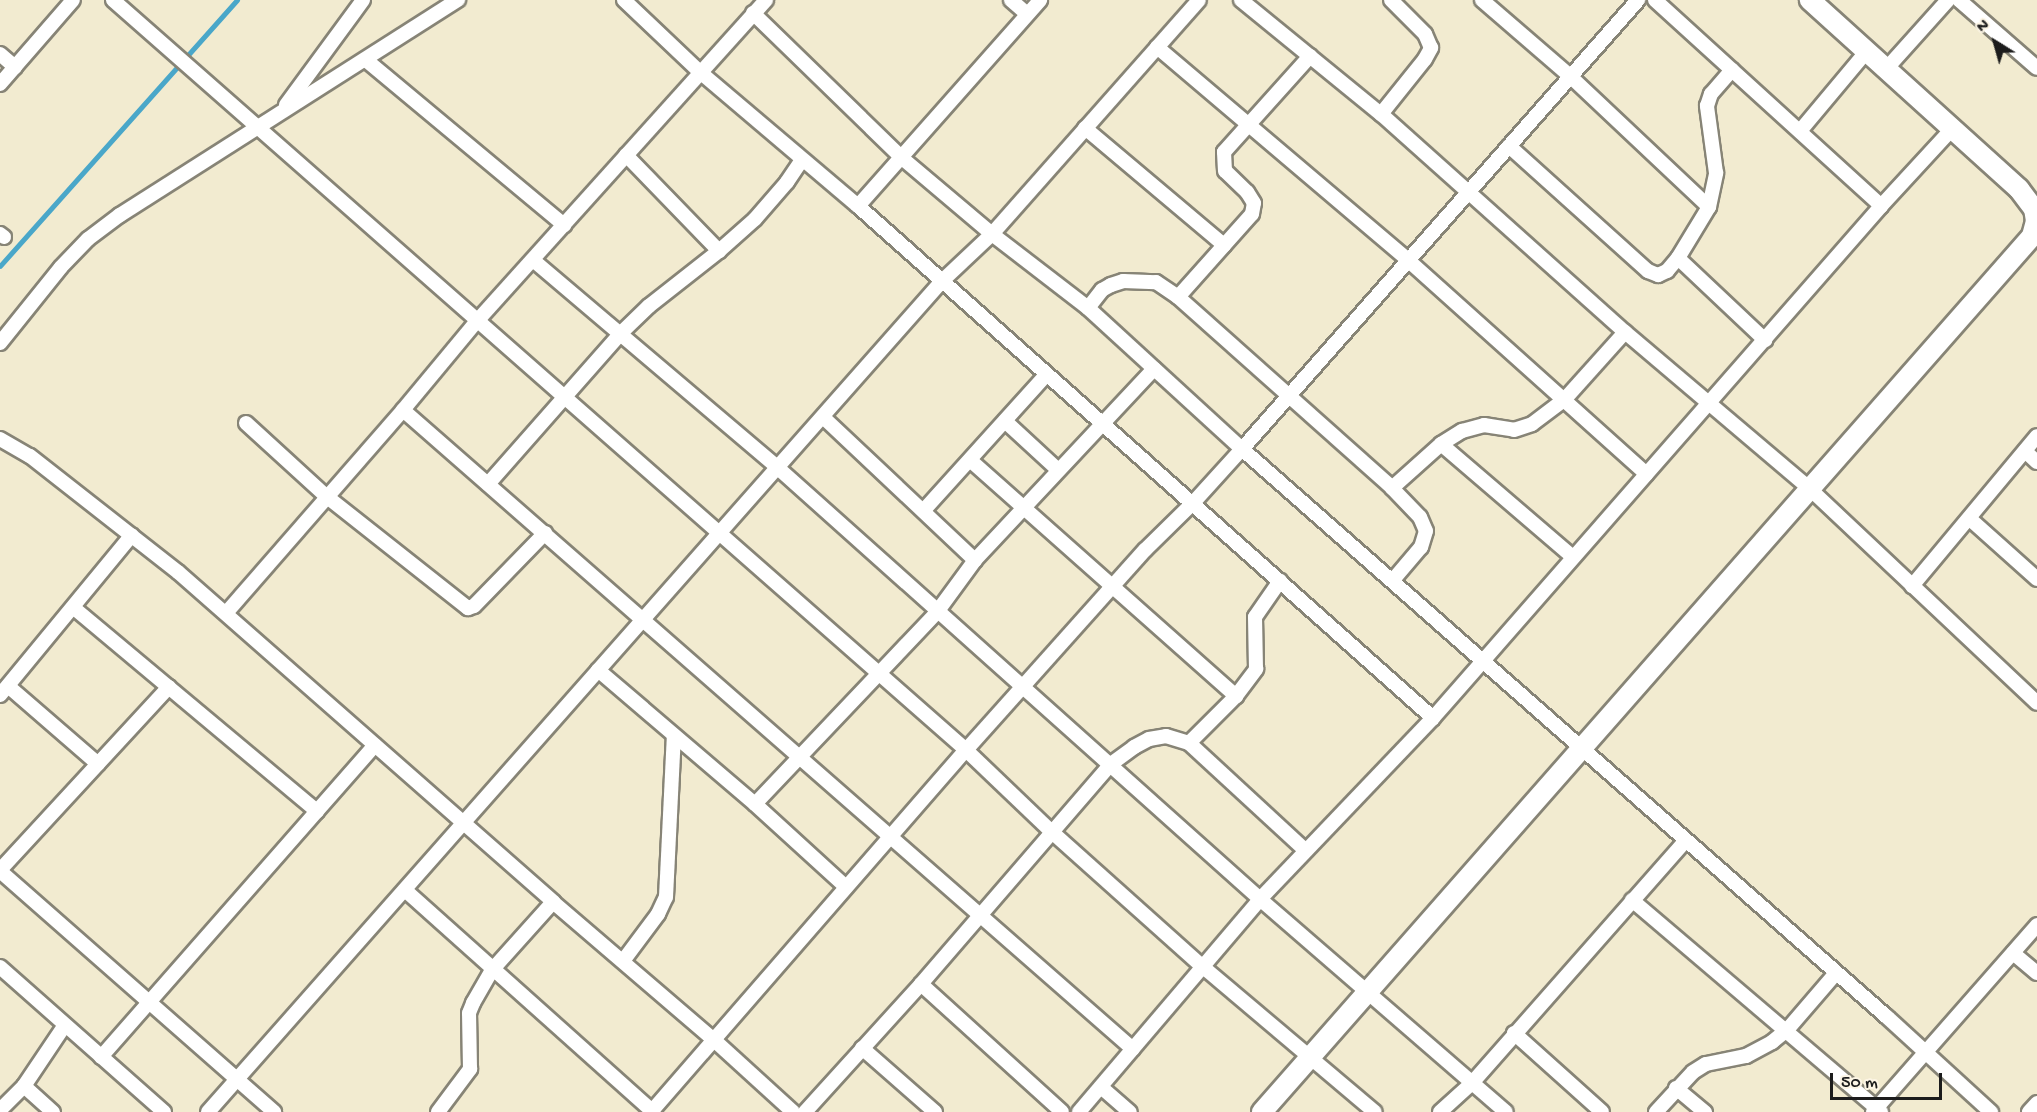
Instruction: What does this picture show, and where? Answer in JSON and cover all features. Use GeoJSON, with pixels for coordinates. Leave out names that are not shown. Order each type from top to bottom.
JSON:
{"type":"FeatureCollection","features":[{"type":"Feature","properties":{"kind":"main road"},"geometry":{"type":"LineString","coordinates":[[1262,1112],[2032,236],[2036,222],[2033,197],[2006,177],[1810,0]]}},
{"type":"Feature","properties":{"kind":"street"},"geometry":{"type":"LineString","coordinates":[[0,84],[73,0]]}},
{"type":"Feature","properties":{"kind":"street"},"geometry":{"type":"LineString","coordinates":[[113,0],[966,750],[1053,833],[1202,966],[1311,1055],[1375,1112]]}},
{"type":"Feature","properties":{"kind":"street"},"geometry":{"type":"LineString","coordinates":[[280,112],[363,0]]}},
{"type":"Feature","properties":{"kind":"street"},"geometry":{"type":"LineString","coordinates":[[0,343],[61,267],[88,239],[120,215],[458,0]]}},
{"type":"Feature","properties":{"kind":"street"},"geometry":{"type":"LineString","coordinates":[[624,0],[700,72],[858,206],[1433,718]]}},
{"type":"Feature","properties":{"kind":"street"},"geometry":{"type":"LineString","coordinates":[[226,613],[403,410],[477,321],[766,0]]}},
{"type":"Feature","properties":{"kind":"street"},"geometry":{"type":"LineString","coordinates":[[1011,0],[1027,14]]}},
{"type":"Feature","properties":{"kind":"street"},"geometry":{"type":"LineString","coordinates":[[858,206],[1040,0]]}},
{"type":"Feature","properties":{"kind":"street"},"geometry":{"type":"LineString","coordinates":[[208,1112],[942,281],[992,234],[1200,0]]}},
{"type":"Feature","properties":{"kind":"street"},"geometry":{"type":"LineString","coordinates":[[1241,0],[1381,114],[1467,194],[1809,488],[2037,703]]}},
{"type":"Feature","properties":{"kind":"street"},"geometry":{"type":"LineString","coordinates":[[1381,114],[1425,59],[1431,48],[1425,34],[1391,0]]}},
{"type":"Feature","properties":{"kind":"street"},"geometry":{"type":"LineString","coordinates":[[1482,0],[1570,76],[1709,207]]}},
{"type":"Feature","properties":{"kind":"street"},"geometry":{"type":"LineString","coordinates":[[405,890],[652,1112],[966,750],[1144,550],[1193,503],[1242,449],[1638,0]]}},
{"type":"Feature","properties":{"kind":"street"},"geometry":{"type":"LineString","coordinates":[[1655,0],[1881,206]]}},
{"type":"Feature","properties":{"kind":"street"},"geometry":{"type":"LineString","coordinates":[[1887,68],[1948,0]]}},
{"type":"Feature","properties":{"kind":"street"},"geometry":{"type":"LineString","coordinates":[[1959,0],[2037,68]]}},
{"type":"Feature","properties":{"kind":"street"},"geometry":{"type":"LineString","coordinates":[[753,14],[902,158],[992,234],[1088,308],[1242,449],[1393,580],[1580,749],[1926,1051],[1991,1112]]}},
{"type":"Feature","properties":{"kind":"street"},"geometry":{"type":"LineString","coordinates":[[1157,47],[1409,261],[1646,474]]}},
{"type":"Feature","properties":{"kind":"street"},"geometry":{"type":"LineString","coordinates":[[1800,131],[1868,51]]}},
{"type":"Feature","properties":{"kind":"street"},"geometry":{"type":"LineString","coordinates":[[0,54],[15,67]]}},
{"type":"Feature","properties":{"kind":"street"},"geometry":{"type":"LineString","coordinates":[[1178,297],[1252,214],[1254,203],[1247,192],[1225,171],[1222,160],[1224,152],[1310,56]]}},
{"type":"Feature","properties":{"kind":"street"},"geometry":{"type":"LineString","coordinates":[[366,60],[564,225]]}},
{"type":"Feature","properties":{"kind":"street"},"geometry":{"type":"LineString","coordinates":[[1509,146],[1648,271],[1658,275],[1667,271],[1678,258],[1709,207],[1716,173],[1707,106],[1711,94],[1732,70]]}},
{"type":"Feature","properties":{"kind":"street"},"geometry":{"type":"LineString","coordinates":[[1085,128],[1224,245]]}},
{"type":"Feature","properties":{"kind":"street"},"geometry":{"type":"LineString","coordinates":[[1079,1112],[1260,899],[1433,718],[1881,206],[1952,129]]}},
{"type":"Feature","properties":{"kind":"street"},"geometry":{"type":"LineString","coordinates":[[626,155],[719,251]]}},
{"type":"Feature","properties":{"kind":"street"},"geometry":{"type":"LineString","coordinates":[[488,483],[621,333],[670,288],[719,251],[772,200],[802,160]]}},
{"type":"Feature","properties":{"kind":"street"},"geometry":{"type":"LineString","coordinates":[[1678,258],[1765,340]]}},
{"type":"Feature","properties":{"kind":"street"},"geometry":{"type":"LineString","coordinates":[[533,260],[778,468],[1260,899],[1506,1112]]}},
{"type":"Feature","properties":{"kind":"street"},"geometry":{"type":"LineString","coordinates":[[1088,308],[1102,290],[1123,281],[1156,282],[1178,297],[1392,488],[1420,517],[1426,531],[1421,547],[1393,580]]}},
{"type":"Feature","properties":{"kind":"street"},"geometry":{"type":"LineString","coordinates":[[1392,488],[1441,444],[1462,431],[1484,425],[1514,430],[1532,424],[1564,400],[1625,332]]}},
{"type":"Feature","properties":{"kind":"street"},"geometry":{"type":"LineString","coordinates":[[756,804],[937,612],[975,560],[1057,469],[1154,369]]}},
{"type":"Feature","properties":{"kind":"street"},"geometry":{"type":"LineString","coordinates":[[924,510],[1047,374]]}},
{"type":"Feature","properties":{"kind":"street"},"geometry":{"type":"LineString","coordinates":[[403,410],[1133,1049]]}},
{"type":"Feature","properties":{"kind":"street"},"geometry":{"type":"LineString","coordinates":[[823,417],[975,560]]}},
{"type":"Feature","properties":{"kind":"street"},"geometry":{"type":"LineString","coordinates":[[1005,421],[1057,469]]}},
{"type":"Feature","properties":{"kind":"street"},"geometry":{"type":"LineString","coordinates":[[246,423],[326,496],[468,608],[474,606],[544,533]]}},
{"type":"Feature","properties":{"kind":"street"},"geometry":{"type":"LineString","coordinates":[[1912,585],[1970,519],[2037,436]]}},
{"type":"Feature","properties":{"kind":"street"},"geometry":{"type":"LineString","coordinates":[[0,439],[30,456],[226,613],[553,902],[714,1040],[793,1112]]}},
{"type":"Feature","properties":{"kind":"street"},"geometry":{"type":"LineString","coordinates":[[1441,444],[1573,557]]}},
{"type":"Feature","properties":{"kind":"street"},"geometry":{"type":"LineString","coordinates":[[2025,451],[2037,462]]}},
{"type":"Feature","properties":{"kind":"street"},"geometry":{"type":"LineString","coordinates":[[970,460],[1236,696]]}},
{"type":"Feature","properties":{"kind":"street"},"geometry":{"type":"LineString","coordinates":[[1970,519],[2037,579]]}},
{"type":"Feature","properties":{"kind":"street"},"geometry":{"type":"LineString","coordinates":[[98,764],[4,690],[132,536]]}},
{"type":"Feature","properties":{"kind":"street"},"geometry":{"type":"LineString","coordinates":[[1189,743],[1236,696],[1256,669],[1255,617],[1280,581]]}},
{"type":"Feature","properties":{"kind":"street"},"geometry":{"type":"LineString","coordinates":[[74,608],[317,811]]}},
{"type":"Feature","properties":{"kind":"street"},"geometry":{"type":"LineString","coordinates":[[598,670],[756,804],[846,887]]}},
{"type":"Feature","properties":{"kind":"street"},"geometry":{"type":"LineString","coordinates":[[169,687],[0,871],[274,1112]]}},
{"type":"Feature","properties":{"kind":"street"},"geometry":{"type":"LineString","coordinates":[[623,961],[658,914],[666,897],[674,736]]}},
{"type":"Feature","properties":{"kind":"street"},"geometry":{"type":"LineString","coordinates":[[805,1112],[921,984],[1111,764],[1149,739],[1166,736],[1189,743],[1305,850]]}},
{"type":"Feature","properties":{"kind":"street"},"geometry":{"type":"LineString","coordinates":[[101,1057],[375,744]]}},
{"type":"Feature","properties":{"kind":"street"},"geometry":{"type":"LineString","coordinates":[[1440,1112],[1472,1083],[1685,841]]}},
{"type":"Feature","properties":{"kind":"street"},"geometry":{"type":"LineString","coordinates":[[1632,900],[1787,1030],[1877,1111],[1926,1051],[2037,925]]}},
{"type":"Feature","properties":{"kind":"street"},"geometry":{"type":"LineString","coordinates":[[438,1112],[470,1070],[469,1013],[492,970],[553,902]]}},
{"type":"Feature","properties":{"kind":"street"},"geometry":{"type":"LineString","coordinates":[[2013,953],[2037,973]]}},
{"type":"Feature","properties":{"kind":"street"},"geometry":{"type":"LineString","coordinates":[[0,967],[164,1112]]}},
{"type":"Feature","properties":{"kind":"street"},"geometry":{"type":"LineString","coordinates":[[1656,1112],[1676,1088],[1706,1064],[1759,1051],[1787,1030],[1836,973]]}},
{"type":"Feature","properties":{"kind":"street"},"geometry":{"type":"LineString","coordinates":[[921,984],[1062,1112]]}},
{"type":"Feature","properties":{"kind":"street"},"geometry":{"type":"LineString","coordinates":[[0,1110],[24,1086],[65,1025]]}},
{"type":"Feature","properties":{"kind":"street"},"geometry":{"type":"LineString","coordinates":[[1514,1034],[1602,1112]]}},
{"type":"Feature","properties":{"kind":"street"},"geometry":{"type":"LineString","coordinates":[[862,1048],[935,1112]]}},
{"type":"Feature","properties":{"kind":"street"},"geometry":{"type":"LineString","coordinates":[[24,1086],[53,1112]]}},
{"type":"Feature","properties":{"kind":"street"},"geometry":{"type":"LineString","coordinates":[[1101,1087],[1130,1112]]}},
{"type":"Feature","properties":{"kind":"street"},"geometry":{"type":"LineString","coordinates":[[1676,1088],[1705,1112]]}},
{"type":"Feature","properties":{"kind":"street"},"geometry":{"type":"LineString","coordinates":[[2029,1112],[2037,1103]]}},
{"type":"Feature","properties":{"kind":"waterway"},"geometry":{"type":"LineString","coordinates":[[0,266],[237,0]]}}]}
